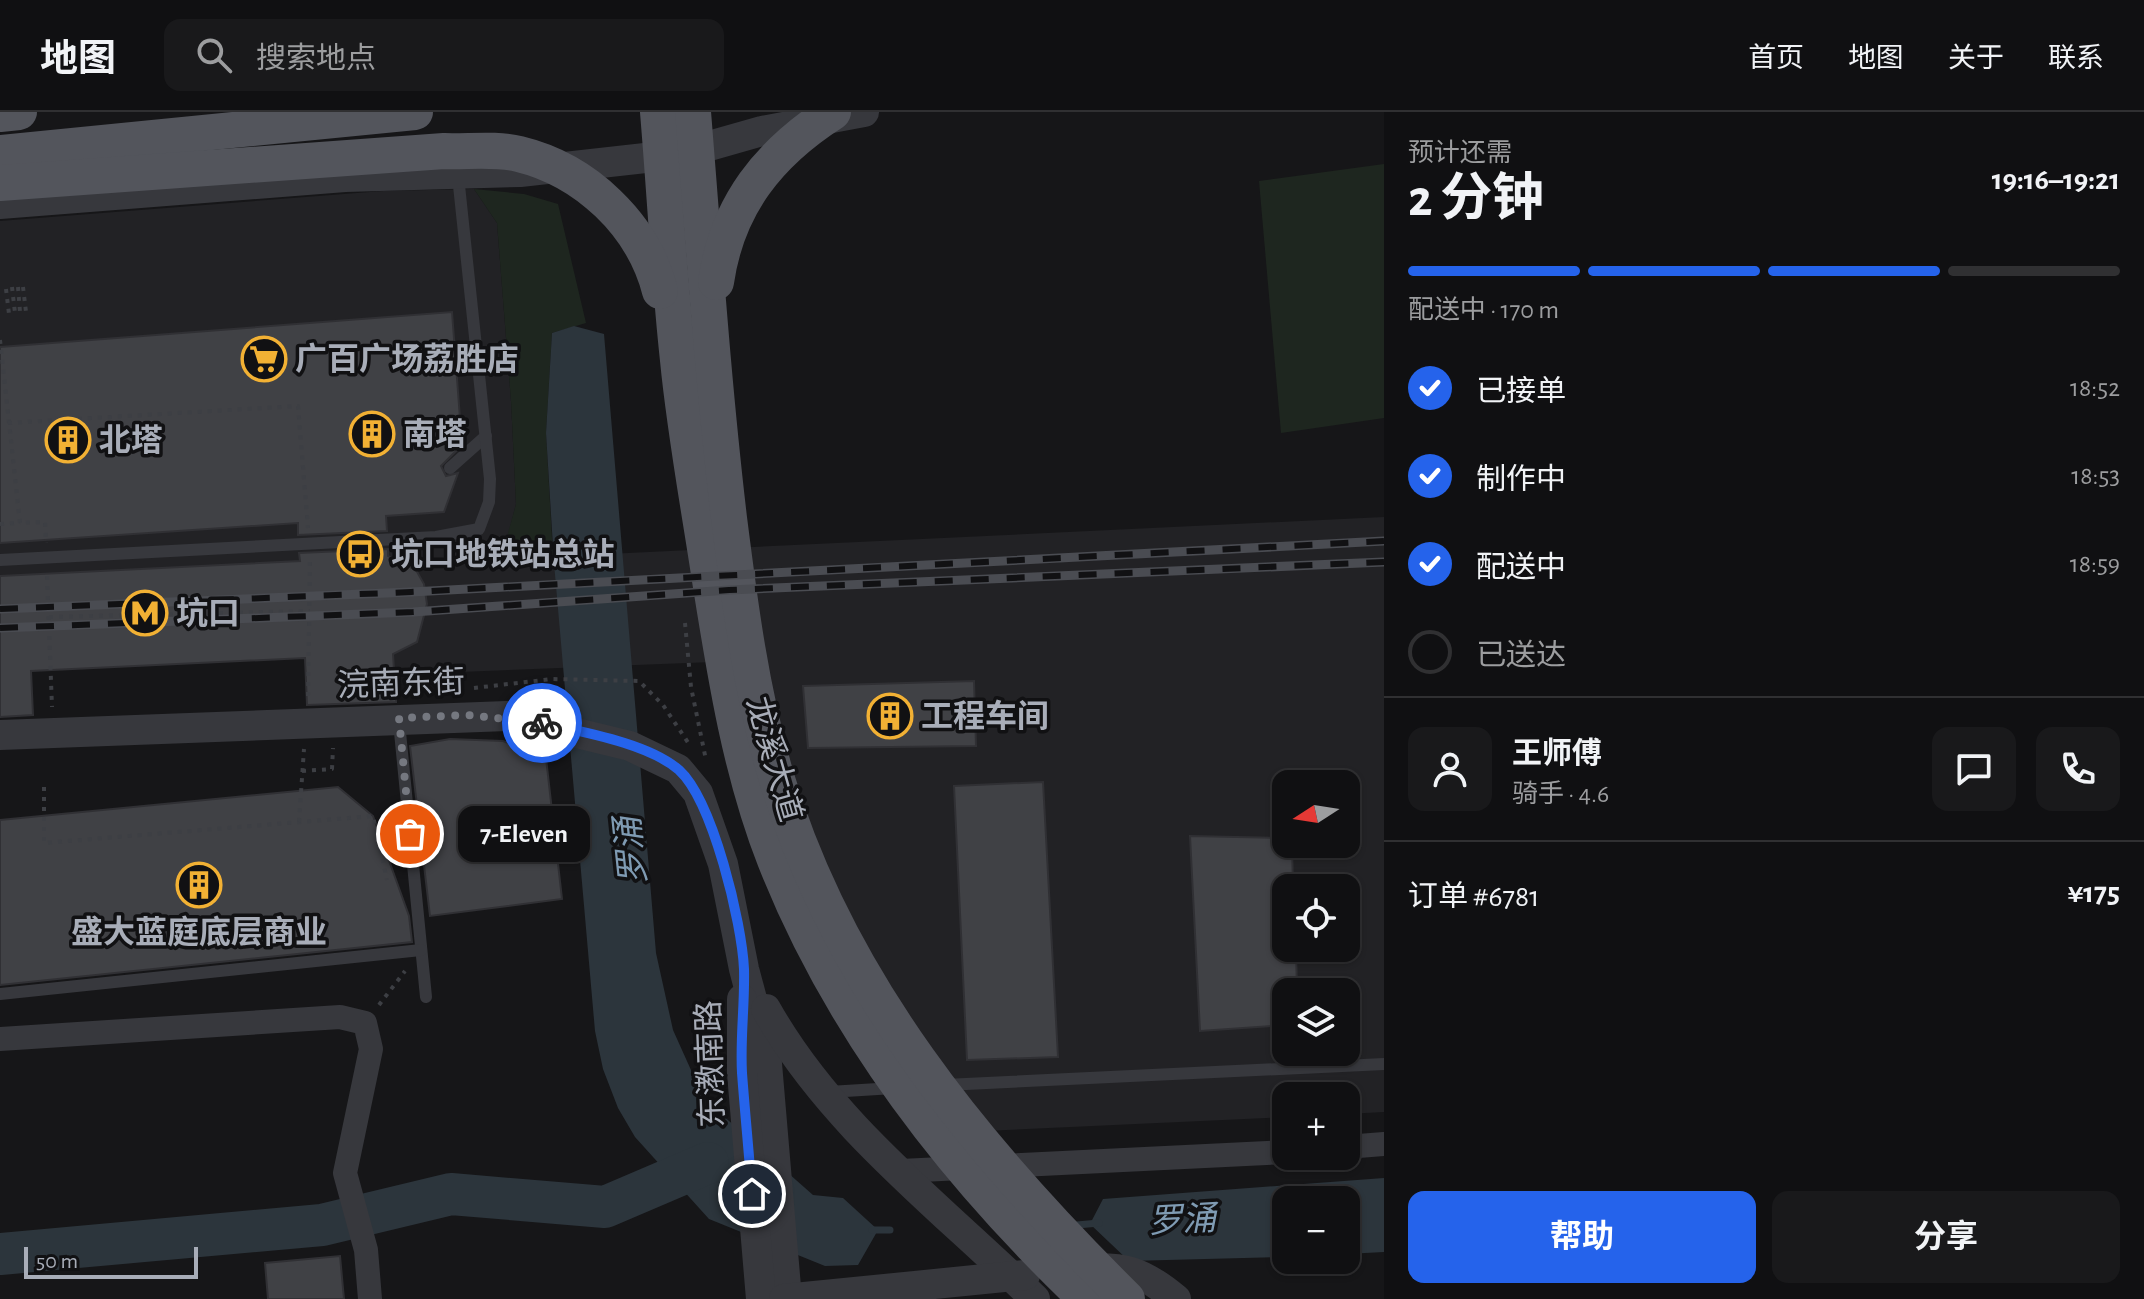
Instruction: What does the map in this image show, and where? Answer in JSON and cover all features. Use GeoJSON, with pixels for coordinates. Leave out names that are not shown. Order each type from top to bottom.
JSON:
{"type":"FeatureCollection","features":[{"type":"Feature","properties":{"kind":"main road"},"geometry":{"type":"LineString","coordinates":[[0,114],[19,112]]}},
{"type":"Feature","properties":{"kind":"main road"},"geometry":{"type":"LineString","coordinates":[[0,153],[415,112]]}},
{"type":"Feature","properties":{"kind":"main road","name":"龙溪大道"},"geometry":{"type":"LineString","coordinates":[[658,112],[694,361],[754,694],[776,778],[806,859],[837,928],[937,1089],[977,1139],[1127,1299]]}},
{"type":"Feature","properties":{"kind":"main road","name":"龙溪大道"},"geometry":{"type":"LineString","coordinates":[[693,112],[694,361],[725,674],[744,761],[784,881],[838,989],[882,1064],[945,1149],[1044,1259],[1087,1299]]}},
{"type":"Feature","properties":{"kind":"main road"},"geometry":{"type":"LineString","coordinates":[[694,361],[732,219],[766,165],[833,112]]}},
{"type":"Feature","properties":{"kind":"main road"},"geometry":{"type":"LineString","coordinates":[[0,183],[349,156],[444,151],[516,153],[556,167],[588,186],[615,210],[643,245],[694,361]]}},
{"type":"Feature","properties":{"kind":"street"},"geometry":{"type":"LineString","coordinates":[[0,204],[345,177],[520,172],[681,162],[762,131],[864,112]]}},
{"type":"Feature","properties":{"kind":"street","name":"浣南东街"},"geometry":{"type":"LineString","coordinates":[[0,735],[468,715],[507,716],[545,723],[630,746],[678,769],[698,793],[723,864],[744,969]]}},
{"type":"Feature","properties":{"kind":"street"},"geometry":{"type":"LineString","coordinates":[[744,969],[790,1051],[822,1093],[1035,1299]]}},
{"type":"Feature","properties":{"kind":"street","name":"东漖南路"},"geometry":{"type":"LineString","coordinates":[[744,969],[741,1025],[785,1265],[780,1299]]}},
{"type":"Feature","properties":{"kind":"street"},"geometry":{"type":"LineString","coordinates":[[0,1039],[340,1017],[365,1023],[371,1049],[345,1173],[366,1250],[370,1299]]}},
{"type":"Feature","properties":{"kind":"street","name":"东漖南路"},"geometry":{"type":"LineString","coordinates":[[759,1118],[756,1248],[780,1299]]}},
{"type":"Feature","properties":{"kind":"street"},"geometry":{"type":"LineString","coordinates":[[1360,1146],[1384,1144]]}},
{"type":"Feature","properties":{"kind":"street"},"geometry":{"type":"LineString","coordinates":[[901,1171],[1272,1153]]}},
{"type":"Feature","properties":{"kind":"street"},"geometry":{"type":"LineString","coordinates":[[780,1299],[1121,1267],[1159,1285],[1176,1299]]}},
{"type":"Feature","properties":{"kind":"street"},"geometry":{"type":"LineString","coordinates":[[1087,1299],[1109,1292],[1145,1291],[1168,1299]]}},
{"type":"Feature","properties":{"kind":"lane"},"geometry":{"type":"LineString","coordinates":[[0,560],[436,537],[479,529],[489,502],[486,436],[458,173]]}},
{"type":"Feature","properties":{"kind":"lane"},"geometry":{"type":"LineString","coordinates":[[681,231],[687,534]]}},
{"type":"Feature","properties":{"kind":"lane"},"geometry":{"type":"LineString","coordinates":[[450,468],[486,436]]}},
{"type":"Feature","properties":{"kind":"lane"},"geometry":{"type":"LineString","coordinates":[[399,718],[426,997]]}},
{"type":"Feature","properties":{"kind":"lane"},"geometry":{"type":"LineString","coordinates":[[0,994],[421,950]]}},
{"type":"Feature","properties":{"kind":"lane"},"geometry":{"type":"LineString","coordinates":[[822,1093],[1384,1064]]}},
{"type":"Feature","properties":{"kind":"path"},"geometry":{"type":"LineString","coordinates":[[14,287],[17,313],[14,287]]}},
{"type":"Feature","properties":{"kind":"path"},"geometry":{"type":"LineString","coordinates":[[0,340],[20,523]]}},
{"type":"Feature","properties":{"kind":"path"},"geometry":{"type":"LineString","coordinates":[[8,423],[298,406],[307,514]]}},
{"type":"Feature","properties":{"kind":"path"},"geometry":{"type":"LineString","coordinates":[[0,524],[45,522]]}},
{"type":"Feature","properties":{"kind":"path"},"geometry":{"type":"LineString","coordinates":[[308,697],[311,563]]}},
{"type":"Feature","properties":{"kind":"path"},"geometry":{"type":"LineString","coordinates":[[47,578],[53,711]]}},
{"type":"Feature","properties":{"kind":"path"},"geometry":{"type":"LineString","coordinates":[[49,617],[310,611]]}},
{"type":"Feature","properties":{"kind":"path"},"geometry":{"type":"LineString","coordinates":[[469,689],[552,679],[639,681]]}},
{"type":"Feature","properties":{"kind":"path"},"geometry":{"type":"LineString","coordinates":[[302,771],[332,769],[333,721]]}},
{"type":"Feature","properties":{"kind":"path"},"geometry":{"type":"LineString","coordinates":[[299,822],[304,742]]}},
{"type":"Feature","properties":{"kind":"path"},"geometry":{"type":"LineString","coordinates":[[44,787],[44,843],[373,816],[387,880]]}},
{"type":"Feature","properties":{"kind":"path"},"geometry":{"type":"LineString","coordinates":[[365,1023],[421,950]]}},
{"type":"Feature","properties":{"kind":"shaded area"},"geometry":{"type":"Polygon","coordinates":[[[1384,164],[1384,418],[1281,433],[1259,181],[1384,164]]]}},
{"type":"Feature","properties":{"kind":"shaded area"},"geometry":{"type":"Polygon","coordinates":[[[474,189],[497,223],[511,401],[516,504],[502,559],[1384,517],[1384,1112],[1360,1113],[1360,1082],[1272,1082],[1272,1118],[984,1131],[880,988],[801,819],[765,660],[384,675],[379,564],[443,560],[0,579],[0,221],[383,191],[474,189]]]}},
{"type":"Feature","properties":{"kind":"shaded area"},"geometry":{"type":"Polygon","coordinates":[[[474,189],[524,194],[558,204],[586,323],[552,333],[546,433],[553,556],[501,559],[516,504],[511,401],[497,223],[474,189]]]}},
{"type":"Feature","properties":{"kind":"water"},"geometry":{"type":"Polygon","coordinates":[[[574,326],[604,334],[656,953],[673,1030],[704,1099],[813,1195],[843,1198],[878,1230],[858,1265],[825,1266],[709,1219],[635,1137],[618,1108],[603,1069],[595,1031],[554,563],[546,433],[552,333],[574,326]]]}},
{"type":"Feature","properties":{"kind":"water"},"geometry":{"type":"Polygon","coordinates":[[[1384,1178],[1384,1252],[1360,1253],[1360,1186],[1277,1186],[1384,1178]]]}},
{"type":"Feature","properties":{"kind":"water"},"geometry":{"type":"Polygon","coordinates":[[[1272,1186],[1272,1257],[1129,1261],[1090,1224],[1103,1199],[1272,1186]]]}},
{"type":"Feature","properties":{"kind":"building"},"geometry":{"type":"Polygon","coordinates":[[[452,312],[462,445],[441,466],[446,476],[458,473],[444,512],[386,516],[387,531],[298,535],[298,523],[0,543],[0,347],[452,312]]]}},
{"type":"Feature","properties":{"kind":"building","name":"坑口"},"geometry":{"type":"Polygon","coordinates":[[[388,549],[388,556],[416,570],[424,584],[427,604],[417,642],[393,654],[396,702],[307,705],[305,658],[31,671],[33,715],[0,717],[0,576],[300,561],[299,553],[388,549]]]}},
{"type":"Feature","properties":{"kind":"building","name":"工程车间"},"geometry":{"type":"Polygon","coordinates":[[[974,681],[976,746],[808,748],[803,686],[974,681]]]}},
{"type":"Feature","properties":{"kind":"building"},"geometry":{"type":"Polygon","coordinates":[[[450,739],[503,741],[546,758],[562,899],[430,916],[410,746],[450,739]]]}},
{"type":"Feature","properties":{"kind":"building"},"geometry":{"type":"Polygon","coordinates":[[[1043,782],[1058,1057],[967,1060],[954,786],[1043,782]]]}},
{"type":"Feature","properties":{"kind":"building","name":"盛大蓝庭底层商业"},"geometry":{"type":"Polygon","coordinates":[[[338,787],[373,816],[409,916],[412,942],[0,985],[0,820],[338,787]]]}},
{"type":"Feature","properties":{"kind":"building"},"geometry":{"type":"Polygon","coordinates":[[[1190,836],[1272,838],[1272,858],[1292,858],[1293,874],[1272,874],[1272,962],[1296,962],[1297,978],[1272,978],[1272,1026],[1200,1031],[1190,836]]]}},
{"type":"Feature","properties":{"kind":"building"},"geometry":{"type":"Polygon","coordinates":[[[340,1256],[344,1299],[268,1299],[265,1263],[340,1256]]]}},
{"type":"Feature","properties":{"kind":"waterway"},"geometry":{"type":"LineString","coordinates":[[0,1254],[322,1225],[451,1194],[605,1207],[708,1163]]}},
{"type":"Feature","properties":{"kind":"waterway","name":"罗涌"},"geometry":{"type":"LineString","coordinates":[[1077,1225],[1099,1223]]}},
{"type":"Feature","properties":{"kind":"waterway","name":"罗涌"},"geometry":{"type":"LineString","coordinates":[[872,1230],[890,1230]]}},
{"type":"Feature","properties":{"kind":"railway"},"geometry":{"type":"LineString","coordinates":[[0,609],[411,592],[1384,541]]}},
{"type":"Feature","properties":{"kind":"railway"},"geometry":{"type":"LineString","coordinates":[[0,628],[413,612],[729,590],[1384,562]]}},
{"type":"Feature","properties":{"kind":"way so far"},"geometry":{"type":"LineString","coordinates":[[410,834],[399,718],[507,716],[542,723]]}},
{"type":"Feature","properties":{"kind":"place","name":"广百广场荔胜店"},"geometry":{"type":"Point","coordinates":[264,359]}},
{"type":"Feature","properties":{"kind":"place","name":"南塔"},"geometry":{"type":"Point","coordinates":[372,434]}},
{"type":"Feature","properties":{"kind":"place","name":"北塔"},"geometry":{"type":"Point","coordinates":[68,440]}},
{"type":"Feature","properties":{"kind":"place","name":"坑口地铁站总站"},"geometry":{"type":"Point","coordinates":[360,554]}},
{"type":"Feature","properties":{"kind":"place","name":"坑口"},"geometry":{"type":"Point","coordinates":[145,613]}},
{"type":"Feature","properties":{"kind":"place","name":"工程车间"},"geometry":{"type":"Point","coordinates":[890,716]}},
{"type":"Feature","properties":{"kind":"place","name":"7-Eleven"},"geometry":{"type":"Point","coordinates":[410,834]}},
{"type":"Feature","properties":{"kind":"place","name":"盛大蓝庭底层商业"},"geometry":{"type":"Point","coordinates":[199,885]}},
{"type":"Feature","properties":{"kind":"route"},"geometry":{"type":"LineString","coordinates":[[542,723],[630,746],[658,758],[678,769],[698,793],[723,864],[744,969],[742,1073],[752,1194]]}}]}
